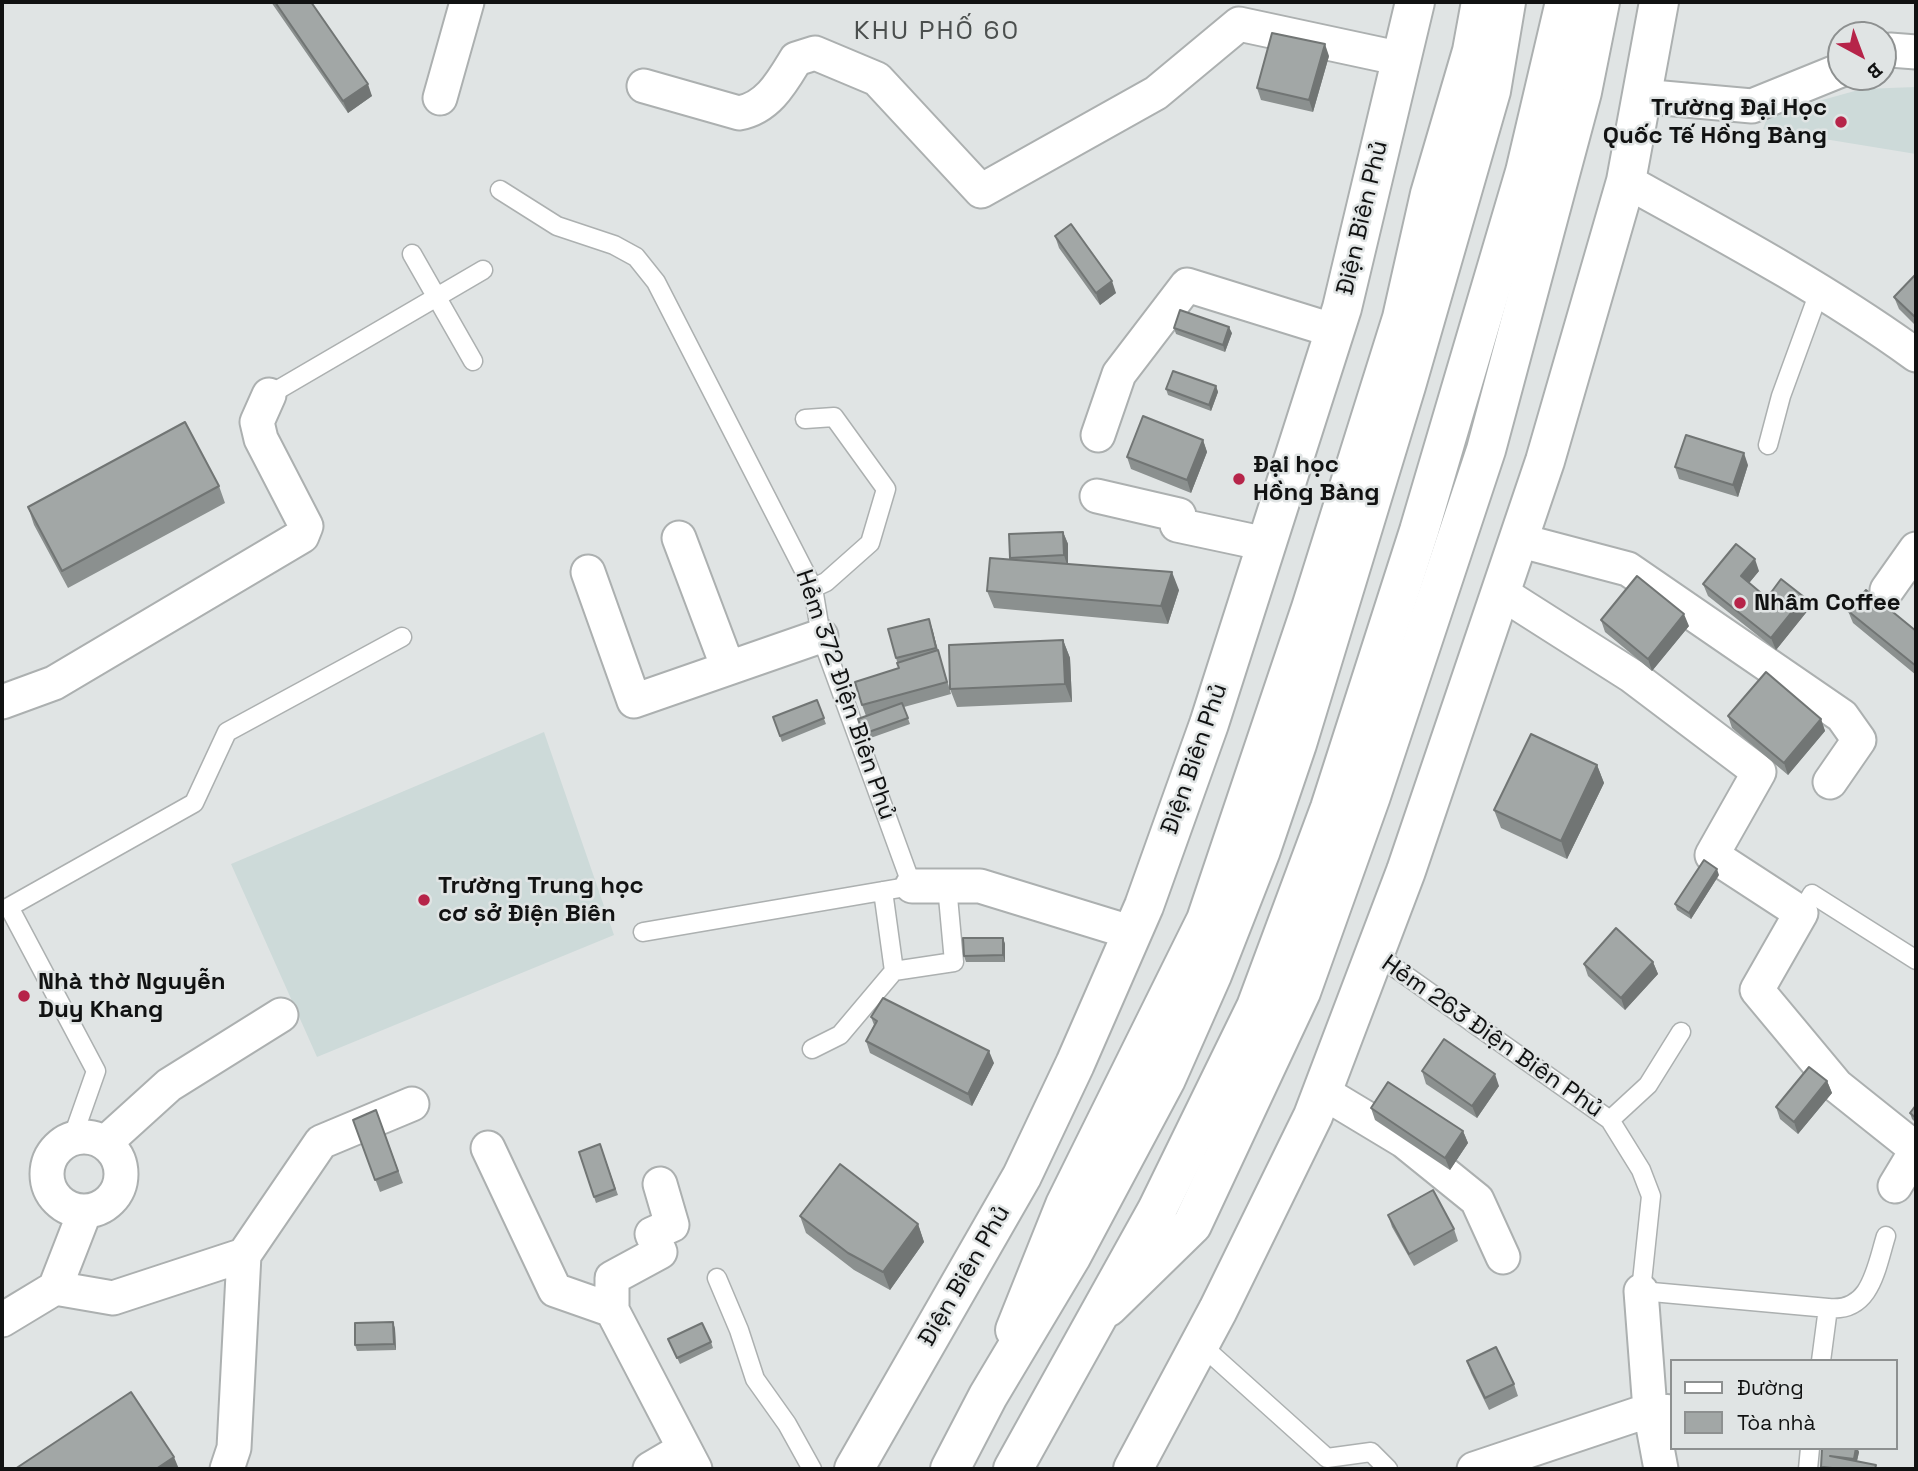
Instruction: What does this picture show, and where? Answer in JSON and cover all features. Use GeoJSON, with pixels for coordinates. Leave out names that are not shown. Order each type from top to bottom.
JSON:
{"type":"FeatureCollection","features":[{"type":"Feature","properties":{"kind":"main road","name":"Điện Biên Phủ"},"geometry":{"type":"LineString","coordinates":[[854,1469],[1022,1176],[1133,933],[1209,724],[1335,331],[1415,2]]}},
{"type":"Feature","properties":{"kind":"main road"},"geometry":{"type":"LineString","coordinates":[[988,1396],[1065,1205],[1206,920],[1311,608],[1402,317],[1430,194],[1472,51],[1481,2]]}},
{"type":"Feature","properties":{"kind":"main road"},"geometry":{"type":"LineString","coordinates":[[950,1469],[988,1396],[1072,1257],[1166,1079],[1212,975],[1261,850],[1297,744],[1406,386],[1491,91],[1506,2]]}},
{"type":"Feature","properties":{"kind":"main road"},"geometry":{"type":"LineString","coordinates":[[1013,1469],[1157,1210],[1256,1007],[1330,808],[1419,531],[1521,186],[1565,2]]}},
{"type":"Feature","properties":{"kind":"main road"},"geometry":{"type":"LineString","coordinates":[[1101,1313],[1192,1225],[1301,992],[1371,796],[1486,450],[1578,106],[1600,2]]}},
{"type":"Feature","properties":{"kind":"main road"},"geometry":{"type":"LineString","coordinates":[[1133,1469],[1200,1344],[1312,1116],[1406,871],[1545,461],[1626,181],[1659,2]]}},
{"type":"Feature","properties":{"kind":"street"},"geometry":{"type":"LineString","coordinates":[[440,98],[467,2]]}},
{"type":"Feature","properties":{"kind":"street"},"geometry":{"type":"LineString","coordinates":[[644,86],[740,113],[750,111],[780,86],[796,59],[814,53],[877,79],[981,191],[1156,93],[1239,24],[1402,59]]}},
{"type":"Feature","properties":{"kind":"street"},"geometry":{"type":"LineString","coordinates":[[1897,51],[1916,52]]}},
{"type":"Feature","properties":{"kind":"street"},"geometry":{"type":"LineString","coordinates":[[1642,96],[1752,106],[1827,76]]}},
{"type":"Feature","properties":{"kind":"street"},"geometry":{"type":"LineString","coordinates":[[1626,181],[1738,242],[1879,328],[1916,355]]}},
{"type":"Feature","properties":{"kind":"street"},"geometry":{"type":"LineString","coordinates":[[1098,435],[1119,374],[1187,285],[1335,331]]}},
{"type":"Feature","properties":{"kind":"street"},"geometry":{"type":"LineString","coordinates":[[2,702],[54,682],[295,542],[306,531],[261,439],[257,422],[269,396]]}},
{"type":"Feature","properties":{"kind":"street"},"geometry":{"type":"LineString","coordinates":[[1097,496],[1179,516],[1177,524],[1266,544]]}},
{"type":"Feature","properties":{"kind":"street"},"geometry":{"type":"LineString","coordinates":[[679,538],[728,668]]}},
{"type":"Feature","properties":{"kind":"street"},"geometry":{"type":"LineString","coordinates":[[1518,540],[1628,569],[1842,716],[1859,740],[1830,782]]}},
{"type":"Feature","properties":{"kind":"street"},"geometry":{"type":"LineString","coordinates":[[1887,590],[1916,549]]}},
{"type":"Feature","properties":{"kind":"street"},"geometry":{"type":"LineString","coordinates":[[589,572],[634,701],[821,636]]}},
{"type":"Feature","properties":{"kind":"street"},"geometry":{"type":"LineString","coordinates":[[1500,592],[1632,676],[1759,772],[1712,855],[1801,913],[1757,990],[1837,1086],[1916,1150],[1895,1186]]}},
{"type":"Feature","properties":{"kind":"street"},"geometry":{"type":"LineString","coordinates":[[897,888],[979,887],[1133,933]]}},
{"type":"Feature","properties":{"kind":"street"},"geometry":{"type":"LineString","coordinates":[[105,1143],[169,1085],[281,1015]]}},
{"type":"Feature","properties":{"kind":"street"},"geometry":{"type":"LineString","coordinates":[[1321,1091],[1404,1141],[1477,1200],[1503,1257]]}},
{"type":"Feature","properties":{"kind":"street"},"geometry":{"type":"LineString","coordinates":[[227,1469],[234,1448],[244,1255],[321,1142],[412,1104]]}},
{"type":"Feature","properties":{"kind":"street"},"geometry":{"type":"LineString","coordinates":[[88,1137],[105,1143],[119,1161],[120,1184],[107,1203],[85,1211],[63,1204],[49,1186],[48,1163],[61,1144],[88,1137]]}},
{"type":"Feature","properties":{"kind":"street"},"geometry":{"type":"LineString","coordinates":[[488,1148],[555,1290],[611,1310]]}},
{"type":"Feature","properties":{"kind":"street"},"geometry":{"type":"LineString","coordinates":[[650,1469],[689,1459],[611,1310],[612,1278],[660,1252],[652,1234],[672,1226],[660,1184]]}},
{"type":"Feature","properties":{"kind":"street"},"geometry":{"type":"LineString","coordinates":[[2,1320],[55,1288],[85,1211]]}},
{"type":"Feature","properties":{"kind":"street"},"geometry":{"type":"LineString","coordinates":[[55,1288],[113,1298],[244,1255]]}},
{"type":"Feature","properties":{"kind":"street"},"geometry":{"type":"LineString","coordinates":[[1641,1292],[1661,1411],[1661,1469]]}},
{"type":"Feature","properties":{"kind":"street"},"geometry":{"type":"LineString","coordinates":[[1474,1469],[1661,1411]]}},
{"type":"Feature","properties":{"kind":"lane","name":"Hẻm 372 Điện Biên Phủ"},"geometry":{"type":"LineString","coordinates":[[499,190],[557,226],[614,245],[636,257],[643,265],[656,282],[813,588],[821,636],[897,888],[894,971]]}},
{"type":"Feature","properties":{"kind":"lane"},"geometry":{"type":"LineString","coordinates":[[412,254],[473,361]]}},
{"type":"Feature","properties":{"kind":"lane"},"geometry":{"type":"LineString","coordinates":[[269,396],[483,270]]}},
{"type":"Feature","properties":{"kind":"lane"},"geometry":{"type":"LineString","coordinates":[[1768,445],[1781,396],[1819,292]]}},
{"type":"Feature","properties":{"kind":"lane"},"geometry":{"type":"LineString","coordinates":[[805,419],[834,417],[886,489],[870,543],[826,582],[813,588]]}},
{"type":"Feature","properties":{"kind":"lane"},"geometry":{"type":"LineString","coordinates":[[72,1139],[96,1071],[9,907],[194,803],[227,732],[402,637]]}},
{"type":"Feature","properties":{"kind":"lane"},"geometry":{"type":"LineString","coordinates":[[812,1049],[840,1035],[894,971],[954,962],[947,886]]}},
{"type":"Feature","properties":{"kind":"lane"},"geometry":{"type":"LineString","coordinates":[[643,932],[897,888]]}},
{"type":"Feature","properties":{"kind":"lane"},"geometry":{"type":"LineString","coordinates":[[1801,913],[1812,894],[1916,960]]}},
{"type":"Feature","properties":{"kind":"lane","name":"Hẻm 263 Điện Biên Phủ"},"geometry":{"type":"LineString","coordinates":[[1374,953],[1610,1120],[1641,1170],[1651,1196],[1641,1292]]}},
{"type":"Feature","properties":{"kind":"lane","name":"Hẻm 263 Điện Biên Phủ"},"geometry":{"type":"LineString","coordinates":[[1610,1120],[1648,1084],[1681,1032]]}},
{"type":"Feature","properties":{"kind":"lane"},"geometry":{"type":"LineString","coordinates":[[1641,1292],[1843,1308],[1859,1303],[1868,1291],[1886,1236]]}},
{"type":"Feature","properties":{"kind":"lane"},"geometry":{"type":"LineString","coordinates":[[717,1278],[740,1329],[755,1379],[787,1424],[812,1469]]}},
{"type":"Feature","properties":{"kind":"lane"},"geometry":{"type":"LineString","coordinates":[[1821,1359],[1828,1307]]}},
{"type":"Feature","properties":{"kind":"lane"},"geometry":{"type":"LineString","coordinates":[[1200,1344],[1327,1458],[1371,1452],[1388,1469]]}},
{"type":"Feature","properties":{"kind":"lane"},"geometry":{"type":"LineString","coordinates":[[1808,1469],[1810,1450]]}},
{"type":"Feature","properties":{"kind":"shaded area","name":"Trường Đại Học Quốc Tế Hồng Bàng"},"geometry":{"type":"Polygon","coordinates":[[[1916,87],[1916,154],[1763,129],[1768,115],[1855,91],[1897,91],[1897,88],[1916,87]]]}},
{"type":"Feature","properties":{"kind":"shaded area","name":"Trường Trung học cơ sở Điện Biên"},"geometry":{"type":"Polygon","coordinates":[[[544,732],[614,935],[317,1057],[231,864],[544,732]]]}},
{"type":"Feature","properties":{"kind":"building"},"geometry":{"type":"Polygon","coordinates":[[[275,2],[311,2],[368,84],[343,101],[275,2]]]}},
{"type":"Feature","properties":{"kind":"building"},"geometry":{"type":"Polygon","coordinates":[[[1272,33],[1325,44],[1309,100],[1257,88],[1272,33]]]}},
{"type":"Feature","properties":{"kind":"building"},"geometry":{"type":"Polygon","coordinates":[[[1071,224],[1112,281],[1096,293],[1055,236],[1071,224]]]}},
{"type":"Feature","properties":{"kind":"building"},"geometry":{"type":"Polygon","coordinates":[[[1916,274],[1916,318],[1894,297],[1916,274]]]}},
{"type":"Feature","properties":{"kind":"building"},"geometry":{"type":"Polygon","coordinates":[[[1180,310],[1229,327],[1223,345],[1174,328],[1180,310]]]}},
{"type":"Feature","properties":{"kind":"building"},"geometry":{"type":"Polygon","coordinates":[[[1173,371],[1216,386],[1209,405],[1166,389],[1173,371]]]}},
{"type":"Feature","properties":{"kind":"building"},"geometry":{"type":"Polygon","coordinates":[[[1143,416],[1203,440],[1187,480],[1127,457],[1143,416]]]}},
{"type":"Feature","properties":{"kind":"building"},"geometry":{"type":"Polygon","coordinates":[[[185,422],[219,486],[62,571],[28,507],[185,422]]]}},
{"type":"Feature","properties":{"kind":"building"},"geometry":{"type":"Polygon","coordinates":[[[1686,435],[1744,453],[1733,485],[1675,467],[1686,435]]]}},
{"type":"Feature","properties":{"kind":"building"},"geometry":{"type":"Polygon","coordinates":[[[1063,532],[1064,555],[1010,558],[1009,534],[1063,532]]]}},
{"type":"Feature","properties":{"kind":"building","name":"Nhâm Coffee"},"geometry":{"type":"Polygon","coordinates":[[[1736,544],[1755,559],[1741,576],[1767,598],[1781,579],[1804,597],[1771,638],[1703,584],[1736,544]]]}},
{"type":"Feature","properties":{"kind":"building"},"geometry":{"type":"Polygon","coordinates":[[[990,558],[1172,572],[1161,606],[987,591],[990,558]]]}},
{"type":"Feature","properties":{"kind":"building"},"geometry":{"type":"Polygon","coordinates":[[[1637,576],[1684,614],[1648,659],[1601,620],[1637,576]]]}},
{"type":"Feature","properties":{"kind":"building"},"geometry":{"type":"Polygon","coordinates":[[[1866,590],[1916,631],[1916,666],[1848,611],[1866,590]]]}},
{"type":"Feature","properties":{"kind":"building"},"geometry":{"type":"Polygon","coordinates":[[[929,619],[936,648],[896,658],[888,629],[929,619]]]}},
{"type":"Feature","properties":{"kind":"building"},"geometry":{"type":"Polygon","coordinates":[[[1063,640],[1065,684],[950,689],[949,645],[1063,640]]]}},
{"type":"Feature","properties":{"kind":"building"},"geometry":{"type":"Polygon","coordinates":[[[938,650],[947,682],[862,705],[855,682],[899,668],[897,663],[938,650]]]}},
{"type":"Feature","properties":{"kind":"building"},"geometry":{"type":"Polygon","coordinates":[[[1766,672],[1821,719],[1784,763],[1728,716],[1766,672]]]}},
{"type":"Feature","properties":{"kind":"building"},"geometry":{"type":"Polygon","coordinates":[[[817,700],[824,718],[780,736],[773,717],[817,700]]]}},
{"type":"Feature","properties":{"kind":"building"},"geometry":{"type":"Polygon","coordinates":[[[902,703],[908,718],[863,734],[858,719],[902,703]]]}},
{"type":"Feature","properties":{"kind":"building"},"geometry":{"type":"Polygon","coordinates":[[[1531,734],[1597,765],[1561,841],[1494,810],[1531,734]]]}},
{"type":"Feature","properties":{"kind":"building"},"geometry":{"type":"Polygon","coordinates":[[[1704,860],[1717,869],[1689,913],[1675,904],[1704,860]]]}},
{"type":"Feature","properties":{"kind":"building"},"geometry":{"type":"Polygon","coordinates":[[[1616,928],[1653,962],[1621,998],[1584,964],[1616,928]]]}},
{"type":"Feature","properties":{"kind":"building"},"geometry":{"type":"Polygon","coordinates":[[[963,938],[1003,938],[1003,955],[964,956],[963,938]]]}},
{"type":"Feature","properties":{"kind":"building"},"geometry":{"type":"Polygon","coordinates":[[[883,998],[989,1051],[968,1094],[866,1041],[877,1021],[871,1017],[883,998]]]}},
{"type":"Feature","properties":{"kind":"building"},"geometry":{"type":"Polygon","coordinates":[[[1444,1039],[1495,1074],[1472,1106],[1422,1071],[1444,1039]]]}},
{"type":"Feature","properties":{"kind":"building"},"geometry":{"type":"Polygon","coordinates":[[[1809,1067],[1827,1081],[1794,1122],[1776,1107],[1809,1067]]]}},
{"type":"Feature","properties":{"kind":"building"},"geometry":{"type":"Polygon","coordinates":[[[1388,1082],[1463,1131],[1445,1158],[1371,1108],[1388,1082]]]}},
{"type":"Feature","properties":{"kind":"building"},"geometry":{"type":"Polygon","coordinates":[[[1916,1105],[1916,1118],[1910,1113],[1916,1105]]]}},
{"type":"Feature","properties":{"kind":"building"},"geometry":{"type":"Polygon","coordinates":[[[376,1110],[398,1171],[375,1180],[353,1120],[376,1110]]]}},
{"type":"Feature","properties":{"kind":"building"},"geometry":{"type":"Polygon","coordinates":[[[600,1144],[615,1189],[594,1197],[579,1152],[600,1144]]]}},
{"type":"Feature","properties":{"kind":"building"},"geometry":{"type":"Polygon","coordinates":[[[840,1164],[918,1224],[883,1272],[848,1253],[800,1216],[840,1164]]]}},
{"type":"Feature","properties":{"kind":"building"},"geometry":{"type":"Polygon","coordinates":[[[1433,1190],[1454,1229],[1409,1254],[1388,1215],[1433,1190]]]}},
{"type":"Feature","properties":{"kind":"building"},"geometry":{"type":"Polygon","coordinates":[[[393,1322],[394,1344],[355,1345],[355,1323],[393,1322]]]}},
{"type":"Feature","properties":{"kind":"building"},"geometry":{"type":"Polygon","coordinates":[[[702,1323],[711,1342],[677,1358],[668,1339],[702,1323]]]}},
{"type":"Feature","properties":{"kind":"building"},"geometry":{"type":"Polygon","coordinates":[[[1496,1347],[1514,1384],[1485,1398],[1467,1361],[1496,1347]]]}},
{"type":"Feature","properties":{"kind":"building"},"geometry":{"type":"Polygon","coordinates":[[[131,1392],[174,1457],[156,1469],[15,1469],[131,1392]]]}},
{"type":"Feature","properties":{"kind":"building"},"geometry":{"type":"Polygon","coordinates":[[[1822,1450],[1856,1450],[1854,1459],[1830,1456],[1876,1465],[1875,1469],[1821,1467],[1822,1450]]]}},
{"type":"Feature","properties":{"kind":"place","name":"Trường Đại Học Quốc Tế Hồng Bàng"},"geometry":{"type":"Point","coordinates":[1841,122]}},
{"type":"Feature","properties":{"kind":"place","name":"Đại học Hồng Bàng"},"geometry":{"type":"Point","coordinates":[1239,479]}},
{"type":"Feature","properties":{"kind":"place","name":"Nhâm Coffee"},"geometry":{"type":"Point","coordinates":[1740,603]}},
{"type":"Feature","properties":{"kind":"place","name":"Trường Trung học cơ sở Điện Biên"},"geometry":{"type":"Point","coordinates":[424,900]}},
{"type":"Feature","properties":{"kind":"place","name":"Nhà thờ Nguyễn Duy Khang"},"geometry":{"type":"Point","coordinates":[24,996]}},
{"type":"Feature","properties":{"kind":"district","name":"KHU PHỐ 60"},"geometry":{"type":"Point","coordinates":[937,32]}}]}
